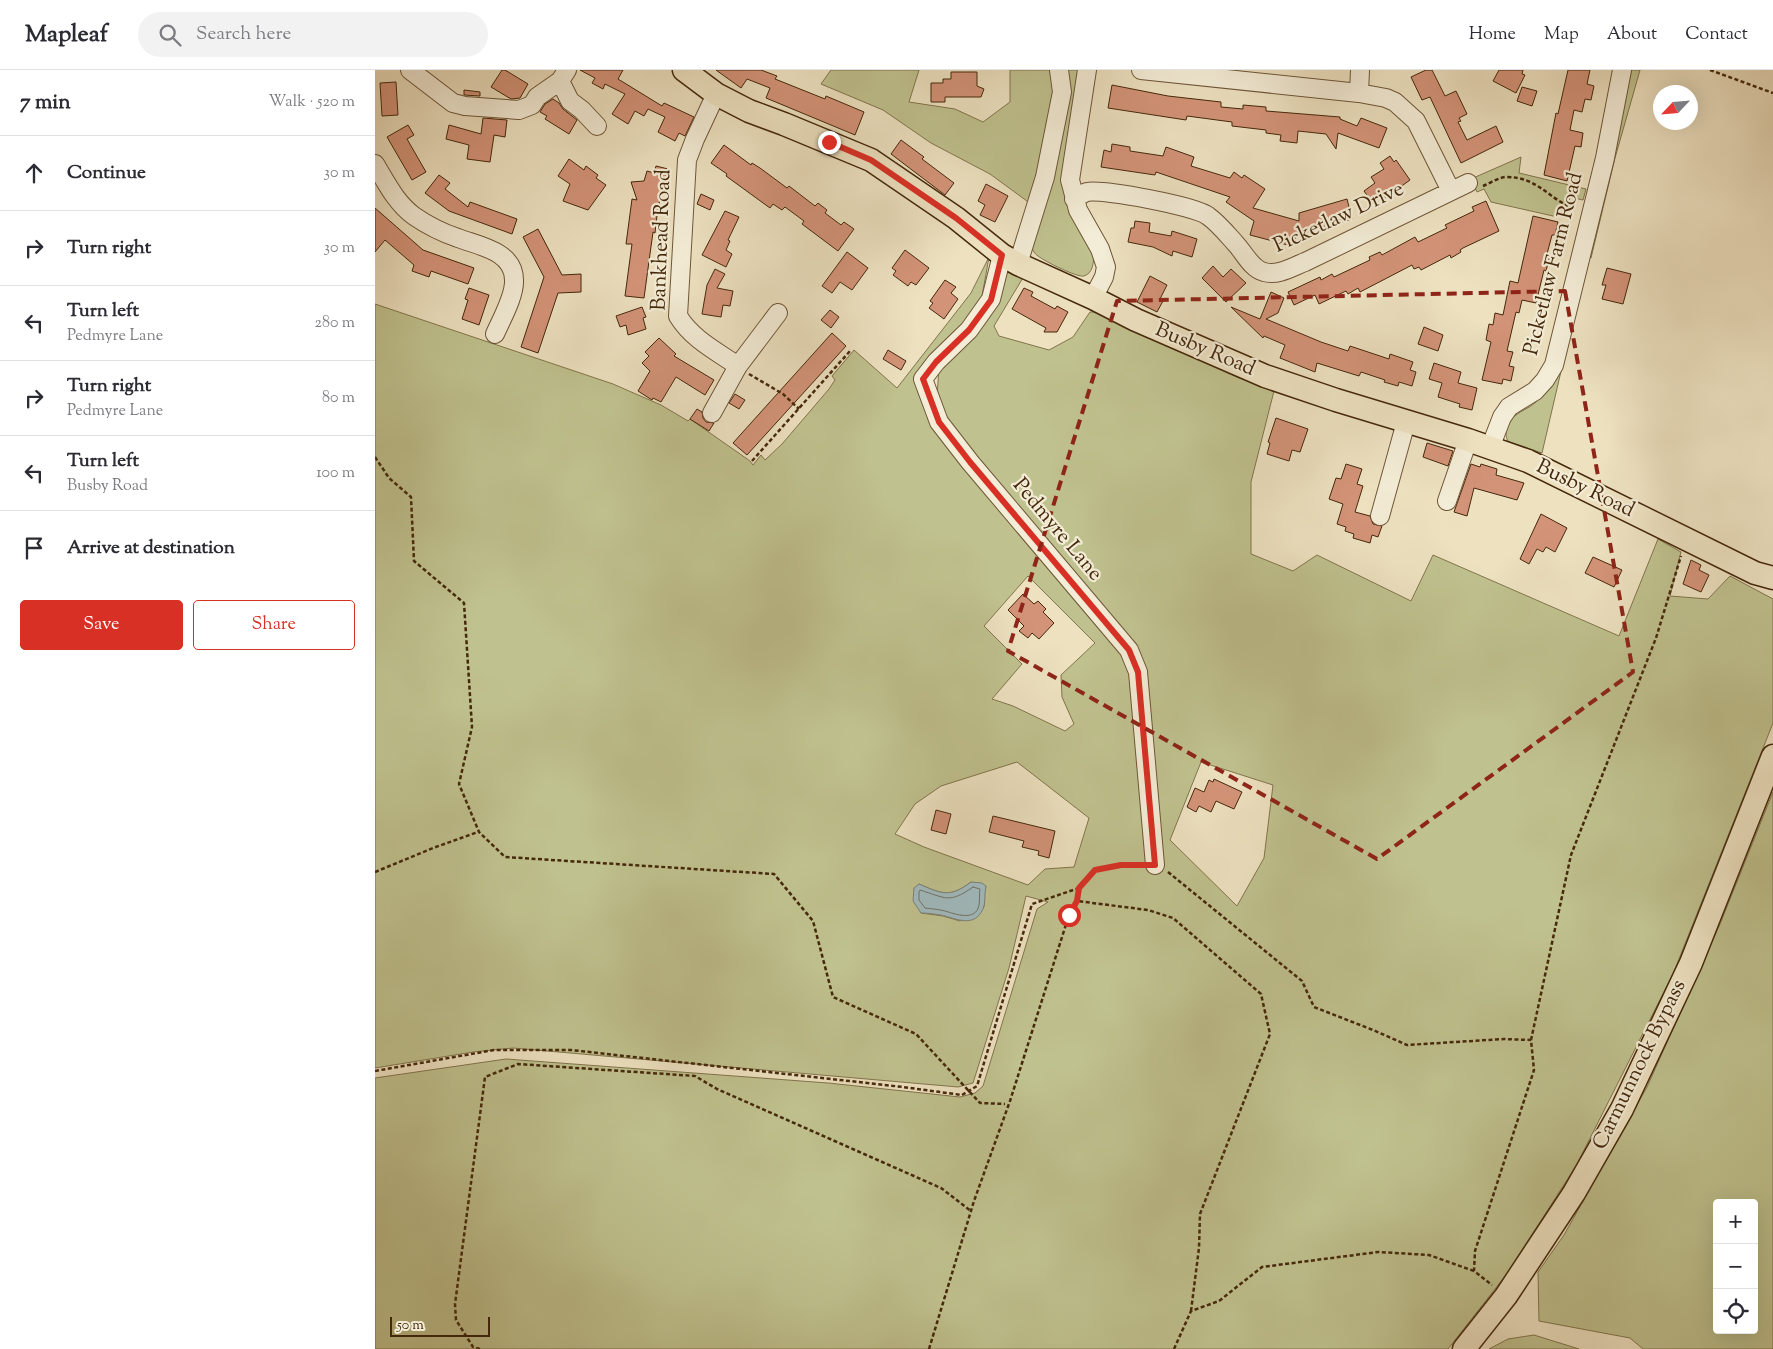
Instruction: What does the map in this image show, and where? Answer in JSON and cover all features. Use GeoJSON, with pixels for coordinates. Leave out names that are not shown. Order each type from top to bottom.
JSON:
{"type":"FeatureCollection","features":[{"type":"Feature","properties":{"kind":"main road","name":"Busby Road"},"geometry":{"type":"LineString","coordinates":[[684,70],[716,94],[749,111],[871,160],[956,218],[1010,259],[1136,320],[1265,376],[1467,440],[1537,465],[1764,575],[1773,587]]}},
{"type":"Feature","properties":{"kind":"main road","name":"Carmunnock Bypass"},"geometry":{"type":"LineString","coordinates":[[1464,1349],[1506,1296],[1574,1193],[1622,1109],[1691,963],[1773,756]]}},
{"type":"Feature","properties":{"kind":"street"},"geometry":{"type":"LineString","coordinates":[[410,70],[453,103],[465,106],[519,110],[532,105],[537,97],[563,76],[570,101],[582,110],[597,126]]}},
{"type":"Feature","properties":{"kind":"street"},"geometry":{"type":"LineString","coordinates":[[1010,259],[1045,177],[1062,92],[1059,70]]}},
{"type":"Feature","properties":{"kind":"street"},"geometry":{"type":"LineString","coordinates":[[1087,70],[1069,180],[1077,210],[1100,249],[1106,266],[1104,277],[1093,298]]}},
{"type":"Feature","properties":{"kind":"street"},"geometry":{"type":"LineString","coordinates":[[1141,70],[1187,72],[1386,98],[1395,102],[1416,121],[1451,190]]}},
{"type":"Feature","properties":{"kind":"street"},"geometry":{"type":"LineString","coordinates":[[1359,93],[1360,70]]}},
{"type":"Feature","properties":{"kind":"street","name":"Picketlaw Farm Road"},"geometry":{"type":"LineString","coordinates":[[1490,448],[1502,417],[1509,407],[1535,391],[1545,380],[1554,365],[1605,158],[1622,70]]}},
{"type":"Feature","properties":{"kind":"street","name":"Bankhead Road"},"geometry":{"type":"LineString","coordinates":[[716,94],[687,160],[678,316],[694,336],[737,366]]}},
{"type":"Feature","properties":{"kind":"street"},"geometry":{"type":"LineString","coordinates":[[375,164],[396,198],[413,215],[436,229],[457,238],[491,248],[511,266],[515,280],[502,328]]}},
{"type":"Feature","properties":{"kind":"street","name":"Picketlaw Drive"},"geometry":{"type":"LineString","coordinates":[[1074,199],[1087,192],[1111,193],[1168,202],[1207,214],[1236,243],[1253,265],[1262,272],[1272,274],[1305,262],[1468,183]]}},
{"type":"Feature","properties":{"kind":"street","name":"Pedmyre Lane"},"geometry":{"type":"LineString","coordinates":[[1010,259],[991,300],[969,330],[936,362],[923,379],[939,422],[970,462],[1129,650],[1138,672],[1155,865]]}},
{"type":"Feature","properties":{"kind":"street"},"geometry":{"type":"LineString","coordinates":[[712,413],[737,366],[778,312]]}},
{"type":"Feature","properties":{"kind":"street"},"geometry":{"type":"LineString","coordinates":[[1380,516],[1406,422]]}},
{"type":"Feature","properties":{"kind":"street"},"geometry":{"type":"LineString","coordinates":[[1447,500],[1467,440]]}},
{"type":"Feature","properties":{"kind":"path"},"geometry":{"type":"LineString","coordinates":[[1710,70],[1773,93]]}},
{"type":"Feature","properties":{"kind":"path"},"geometry":{"type":"LineString","coordinates":[[1468,183],[1474,190],[1504,177],[1523,179],[1536,184],[1556,199],[1573,208],[1591,212]]}},
{"type":"Feature","properties":{"kind":"path"},"geometry":{"type":"LineString","coordinates":[[752,461],[849,351]]}},
{"type":"Feature","properties":{"kind":"path"},"geometry":{"type":"LineString","coordinates":[[737,366],[783,394],[799,409]]}},
{"type":"Feature","properties":{"kind":"path"},"geometry":{"type":"LineString","coordinates":[[375,457],[389,478],[411,498],[414,561],[464,603],[472,727],[459,784],[479,832],[505,857],[774,874],[813,921],[833,997],[916,1034],[980,1103],[1005,1104]]}},
{"type":"Feature","properties":{"kind":"path"},"geometry":{"type":"LineString","coordinates":[[1474,1271],[1475,1251],[1534,1070],[1531,1040],[1571,855],[1656,638],[1686,538]]}},
{"type":"Feature","properties":{"kind":"path"},"geometry":{"type":"LineString","coordinates":[[375,872],[433,848],[479,832]]}},
{"type":"Feature","properties":{"kind":"path"},"geometry":{"type":"LineString","coordinates":[[375,1071],[494,1050],[571,1050],[962,1095],[977,1086],[1032,904],[1079,888],[1095,870],[1121,865],[1155,865],[1171,874],[1302,981],[1314,1007],[1407,1045],[1504,1039],[1531,1040]]}},
{"type":"Feature","properties":{"kind":"path"},"geometry":{"type":"LineString","coordinates":[[929,1349],[971,1211],[1010,1101],[1069,915],[1077,901],[1079,888]]}},
{"type":"Feature","properties":{"kind":"path"},"geometry":{"type":"LineString","coordinates":[[1077,901],[1148,910],[1173,918],[1261,994],[1270,1034],[1200,1214],[1199,1248],[1191,1311],[1174,1349]]}},
{"type":"Feature","properties":{"kind":"path"},"geometry":{"type":"LineString","coordinates":[[481,1349],[473,1347],[456,1320],[455,1304],[471,1176],[485,1077],[518,1064],[695,1076],[717,1089],[941,1188],[971,1211]]}},
{"type":"Feature","properties":{"kind":"path"},"geometry":{"type":"LineString","coordinates":[[1191,1311],[1219,1301],[1262,1267],[1378,1252],[1429,1255],[1474,1271],[1506,1296]]}},
{"type":"Feature","properties":{"kind":"highlighted area"},"geometry":{"type":"Polygon","coordinates":[[[1565,291],[1633,672],[1377,859],[1008,651],[1117,301],[1565,291]]]}},
{"type":"Feature","properties":{"kind":"green space"},"geometry":{"type":"Polygon","coordinates":[[[831,70],[919,70],[909,102],[955,109],[983,122],[1010,102],[1010,70],[1053,70],[1056,99],[1031,204],[990,174],[931,143],[883,110],[821,84],[831,70]]]}},
{"type":"Feature","properties":{"kind":"green space"},"geometry":{"type":"Polygon","coordinates":[[[1067,70],[1080,70],[1064,171],[1094,256],[1091,270],[1084,276],[1068,272],[1047,262],[1033,251],[1032,247],[1067,70]]]}},
{"type":"Feature","properties":{"kind":"green space"},"geometry":{"type":"Polygon","coordinates":[[[1628,70],[1640,70],[1615,158],[1591,258],[1587,256],[1628,70]]]}},
{"type":"Feature","properties":{"kind":"green space"},"geometry":{"type":"Polygon","coordinates":[[[1521,157],[1519,173],[1586,189],[1583,200],[1570,197],[1566,215],[1553,216],[1491,202],[1484,189],[1477,192],[1471,179],[1521,157]]]}},
{"type":"Feature","properties":{"kind":"green space"},"geometry":{"type":"Polygon","coordinates":[[[989,257],[981,302],[921,372],[939,412],[937,398],[939,366],[1006,266],[1024,276],[994,326],[999,336],[1049,350],[1073,337],[1090,312],[1094,312],[1239,378],[1275,387],[1251,482],[1251,554],[1293,571],[1317,555],[1411,601],[1433,555],[1619,636],[1658,539],[1681,552],[1670,596],[1708,599],[1730,576],[1773,599],[1773,723],[1673,974],[1576,1166],[1506,1275],[1448,1349],[375,1349],[375,1078],[506,1059],[828,1083],[960,1097],[975,1093],[983,1086],[1037,909],[1048,902],[1026,896],[1009,968],[973,1083],[958,1087],[513,1048],[473,1052],[375,1068],[375,304],[613,384],[661,405],[688,421],[690,419],[753,465],[761,455],[765,460],[782,444],[829,389],[835,380],[832,376],[854,350],[897,388],[971,293],[989,257]],[[1028,576],[984,626],[1022,664],[992,699],[1013,706],[1065,731],[1074,724],[1062,697],[1061,675],[1095,643],[1028,576]],[[1017,762],[941,786],[915,804],[895,834],[924,847],[1028,885],[1045,869],[1074,867],[1089,818],[1017,762]],[[1201,762],[1170,840],[1237,906],[1264,858],[1273,785],[1201,762]],[[971,882],[964,887],[946,893],[919,884],[921,913],[960,921],[984,907],[986,886],[971,882]]]}},
{"type":"Feature","properties":{"kind":"green space"},"geometry":{"type":"Polygon","coordinates":[[[1562,367],[1542,453],[1509,442],[1506,432],[1511,420],[1540,398],[1562,367]]]}},
{"type":"Feature","properties":{"kind":"green space"},"geometry":{"type":"Polygon","coordinates":[[[1773,792],[1773,1349],[1643,1349],[1630,1338],[1539,1321],[1538,1272],[1564,1235],[1647,1087],[1720,924],[1773,792]]]}},
{"type":"Feature","properties":{"kind":"green space"},"geometry":{"type":"Polygon","coordinates":[[[1534,1335],[1579,1349],[1489,1349],[1508,1339],[1534,1335]]]}},
{"type":"Feature","properties":{"kind":"water"},"geometry":{"type":"Polygon","coordinates":[[[971,882],[982,883],[986,886],[984,907],[975,919],[964,921],[941,915],[921,913],[913,901],[914,888],[919,884],[946,893],[964,887],[971,882]]]}},
{"type":"Feature","properties":{"kind":"building"},"geometry":{"type":"Polygon","coordinates":[[[502,70],[528,84],[520,98],[511,99],[491,87],[502,70]]]}},
{"type":"Feature","properties":{"kind":"building"},"geometry":{"type":"Polygon","coordinates":[[[580,70],[623,70],[618,79],[662,106],[664,103],[694,117],[685,136],[679,133],[675,141],[658,132],[665,117],[648,109],[644,116],[635,111],[628,124],[612,114],[625,94],[605,84],[603,89],[592,83],[595,78],[580,70]]]}},
{"type":"Feature","properties":{"kind":"building"},"geometry":{"type":"Polygon","coordinates":[[[716,70],[761,70],[777,76],[775,79],[825,99],[826,96],[864,112],[855,135],[766,98],[770,88],[747,79],[741,88],[716,70]]]}},
{"type":"Feature","properties":{"kind":"building"},"geometry":{"type":"Polygon","coordinates":[[[1426,70],[1432,70],[1445,96],[1456,91],[1467,114],[1459,118],[1461,121],[1458,122],[1467,140],[1496,126],[1503,142],[1461,163],[1430,97],[1422,100],[1411,77],[1426,70]]]}},
{"type":"Feature","properties":{"kind":"building"},"geometry":{"type":"Polygon","coordinates":[[[1499,70],[1523,70],[1522,74],[1525,75],[1516,93],[1493,81],[1499,70]]]}},
{"type":"Feature","properties":{"kind":"building"},"geometry":{"type":"Polygon","coordinates":[[[1568,70],[1590,70],[1587,84],[1594,86],[1591,100],[1585,99],[1582,112],[1574,110],[1570,130],[1583,133],[1581,147],[1575,146],[1567,181],[1544,175],[1556,113],[1558,114],[1568,70]]]}},
{"type":"Feature","properties":{"kind":"building"},"geometry":{"type":"Polygon","coordinates":[[[951,72],[977,72],[977,86],[984,89],[981,97],[945,97],[945,102],[931,102],[931,83],[943,83],[943,79],[951,79],[951,72]]]}},
{"type":"Feature","properties":{"kind":"building"},"geometry":{"type":"Polygon","coordinates":[[[396,82],[398,115],[382,116],[380,83],[396,82]]]}},
{"type":"Feature","properties":{"kind":"building"},"geometry":{"type":"Polygon","coordinates":[[[1112,85],[1168,96],[1221,102],[1221,107],[1243,109],[1243,105],[1266,107],[1266,111],[1340,117],[1340,119],[1357,126],[1361,118],[1387,128],[1379,148],[1338,133],[1336,149],[1326,134],[1298,131],[1297,143],[1280,141],[1281,135],[1266,133],[1266,130],[1232,126],[1232,122],[1187,116],[1186,120],[1108,108],[1112,85]]]}},
{"type":"Feature","properties":{"kind":"building"},"geometry":{"type":"Polygon","coordinates":[[[1522,87],[1537,91],[1532,106],[1517,101],[1522,87]]]}},
{"type":"Feature","properties":{"kind":"building"},"geometry":{"type":"Polygon","coordinates":[[[464,90],[480,92],[480,96],[464,95],[464,90]]]}},
{"type":"Feature","properties":{"kind":"building"},"geometry":{"type":"Polygon","coordinates":[[[553,99],[577,120],[569,134],[545,119],[547,116],[540,112],[545,104],[553,99]]]}},
{"type":"Feature","properties":{"kind":"building"},"geometry":{"type":"Polygon","coordinates":[[[483,118],[507,120],[505,137],[494,135],[490,162],[467,159],[469,145],[446,139],[449,125],[481,134],[483,118]]]}},
{"type":"Feature","properties":{"kind":"building"},"geometry":{"type":"Polygon","coordinates":[[[408,125],[414,135],[407,139],[426,172],[412,180],[387,137],[408,125]]]}},
{"type":"Feature","properties":{"kind":"building"},"geometry":{"type":"Polygon","coordinates":[[[901,140],[924,157],[922,159],[954,183],[945,195],[891,154],[901,140]]]}},
{"type":"Feature","properties":{"kind":"building"},"geometry":{"type":"Polygon","coordinates":[[[1112,144],[1130,147],[1130,151],[1163,156],[1166,147],[1194,157],[1191,166],[1230,178],[1234,172],[1242,178],[1244,175],[1265,189],[1253,208],[1299,221],[1299,213],[1347,199],[1352,219],[1296,235],[1295,239],[1290,237],[1288,245],[1250,235],[1254,221],[1226,202],[1230,197],[1156,172],[1155,175],[1101,167],[1104,150],[1111,152],[1112,144]]]}},
{"type":"Feature","properties":{"kind":"building"},"geometry":{"type":"Polygon","coordinates":[[[724,145],[787,188],[789,186],[815,206],[818,203],[827,210],[825,213],[841,225],[844,222],[854,229],[838,251],[802,224],[804,221],[785,207],[782,210],[773,204],[770,208],[711,163],[724,145]]]}},
{"type":"Feature","properties":{"kind":"building"},"geometry":{"type":"Polygon","coordinates":[[[1390,156],[1394,162],[1396,160],[1410,180],[1385,198],[1383,195],[1372,202],[1364,191],[1375,183],[1371,177],[1384,169],[1380,163],[1390,156]]]}},
{"type":"Feature","properties":{"kind":"building"},"geometry":{"type":"Polygon","coordinates":[[[569,159],[584,170],[586,166],[598,175],[596,178],[606,185],[588,210],[563,201],[570,184],[558,176],[569,159]]]}},
{"type":"Feature","properties":{"kind":"building"},"geometry":{"type":"Polygon","coordinates":[[[656,166],[668,169],[658,207],[655,233],[653,232],[644,298],[625,296],[632,244],[626,244],[632,199],[637,200],[631,182],[644,181],[647,171],[654,173],[656,166]]]}},
{"type":"Feature","properties":{"kind":"building"},"geometry":{"type":"Polygon","coordinates":[[[439,175],[450,183],[445,189],[468,207],[470,202],[517,219],[512,234],[449,211],[425,193],[439,175]]]}},
{"type":"Feature","properties":{"kind":"building"},"geometry":{"type":"Polygon","coordinates":[[[986,184],[1008,196],[995,222],[980,215],[985,205],[978,201],[986,184]]]}},
{"type":"Feature","properties":{"kind":"building"},"geometry":{"type":"Polygon","coordinates":[[[701,194],[714,200],[710,210],[697,204],[701,194]]]}},
{"type":"Feature","properties":{"kind":"building"},"geometry":{"type":"Polygon","coordinates":[[[1486,201],[1499,231],[1463,248],[1460,250],[1461,252],[1451,258],[1450,255],[1421,270],[1419,267],[1414,269],[1412,265],[1360,292],[1358,288],[1348,294],[1346,291],[1319,304],[1315,295],[1294,305],[1288,292],[1320,277],[1321,280],[1332,274],[1334,277],[1370,260],[1369,257],[1380,252],[1382,255],[1415,237],[1418,242],[1447,228],[1445,225],[1474,211],[1472,207],[1486,201]]]}},
{"type":"Feature","properties":{"kind":"building"},"geometry":{"type":"Polygon","coordinates":[[[375,208],[423,250],[474,268],[468,284],[431,271],[429,277],[412,271],[414,265],[385,240],[375,252],[375,208]]]}},
{"type":"Feature","properties":{"kind":"building"},"geometry":{"type":"Polygon","coordinates":[[[725,211],[739,217],[728,240],[730,241],[726,250],[732,254],[726,267],[702,255],[725,211]]]}},
{"type":"Feature","properties":{"kind":"building"},"geometry":{"type":"Polygon","coordinates":[[[1533,216],[1558,222],[1547,254],[1550,255],[1546,271],[1544,270],[1536,303],[1522,300],[1519,313],[1516,312],[1507,351],[1513,352],[1509,366],[1514,367],[1511,381],[1503,379],[1502,384],[1482,380],[1491,342],[1486,340],[1489,324],[1493,325],[1495,313],[1503,315],[1510,281],[1518,283],[1533,216]]]}},
{"type":"Feature","properties":{"kind":"building"},"geometry":{"type":"Polygon","coordinates":[[[1135,221],[1150,223],[1149,232],[1171,236],[1172,231],[1197,239],[1192,257],[1173,251],[1172,256],[1153,247],[1128,242],[1131,228],[1134,228],[1135,221]]]}},
{"type":"Feature","properties":{"kind":"building"},"geometry":{"type":"Polygon","coordinates":[[[538,229],[562,275],[581,274],[581,292],[558,293],[538,353],[521,347],[544,277],[523,237],[538,229]]]}},
{"type":"Feature","properties":{"kind":"building"},"geometry":{"type":"Polygon","coordinates":[[[905,250],[929,268],[916,285],[911,282],[908,286],[893,275],[896,271],[892,268],[905,250]]]}},
{"type":"Feature","properties":{"kind":"building"},"geometry":{"type":"Polygon","coordinates":[[[847,252],[868,268],[852,290],[840,282],[832,293],[822,286],[847,252]]]}},
{"type":"Feature","properties":{"kind":"building"},"geometry":{"type":"Polygon","coordinates":[[[1213,266],[1223,277],[1231,269],[1246,283],[1226,302],[1202,278],[1213,266]]]}},
{"type":"Feature","properties":{"kind":"building"},"geometry":{"type":"Polygon","coordinates":[[[1607,268],[1631,274],[1623,304],[1602,299],[1606,285],[1602,285],[1607,268]]]}},
{"type":"Feature","properties":{"kind":"building"},"geometry":{"type":"Polygon","coordinates":[[[715,269],[725,274],[717,288],[733,291],[730,306],[723,305],[721,317],[702,314],[707,285],[715,269]]]}},
{"type":"Feature","properties":{"kind":"building"},"geometry":{"type":"Polygon","coordinates":[[[1150,276],[1167,285],[1160,299],[1163,301],[1157,312],[1137,302],[1150,276]]]}},
{"type":"Feature","properties":{"kind":"building"},"geometry":{"type":"Polygon","coordinates":[[[945,280],[956,287],[951,293],[958,299],[944,319],[929,308],[933,303],[930,301],[945,280]]]}},
{"type":"Feature","properties":{"kind":"building"},"geometry":{"type":"Polygon","coordinates":[[[469,288],[489,295],[479,325],[462,319],[468,300],[465,299],[469,288]]]}},
{"type":"Feature","properties":{"kind":"building"},"geometry":{"type":"Polygon","coordinates":[[[1024,288],[1033,292],[1031,296],[1055,309],[1057,306],[1068,312],[1057,332],[1044,332],[1046,328],[1012,309],[1024,288]]]}},
{"type":"Feature","properties":{"kind":"building"},"geometry":{"type":"Polygon","coordinates":[[[1271,292],[1284,298],[1278,313],[1266,319],[1348,351],[1350,346],[1389,359],[1390,354],[1413,362],[1410,370],[1416,372],[1412,386],[1399,382],[1398,386],[1361,372],[1359,376],[1317,363],[1315,372],[1280,358],[1285,345],[1264,336],[1263,338],[1231,307],[1260,319],[1271,292]]]}},
{"type":"Feature","properties":{"kind":"building"},"geometry":{"type":"Polygon","coordinates":[[[642,307],[646,317],[643,318],[646,329],[628,335],[626,325],[620,327],[616,316],[642,307]]]}},
{"type":"Feature","properties":{"kind":"building"},"geometry":{"type":"Polygon","coordinates":[[[830,310],[839,317],[831,328],[821,320],[830,310]]]}},
{"type":"Feature","properties":{"kind":"building"},"geometry":{"type":"Polygon","coordinates":[[[1424,327],[1443,335],[1438,351],[1418,344],[1424,327]]]}},
{"type":"Feature","properties":{"kind":"building"},"geometry":{"type":"Polygon","coordinates":[[[832,333],[846,346],[747,455],[733,443],[832,333]]]}},
{"type":"Feature","properties":{"kind":"building"},"geometry":{"type":"Polygon","coordinates":[[[659,338],[676,354],[674,356],[714,380],[705,395],[676,377],[661,402],[653,398],[652,400],[638,391],[650,371],[642,363],[649,356],[645,352],[659,338]]]}},
{"type":"Feature","properties":{"kind":"building"},"geometry":{"type":"Polygon","coordinates":[[[888,350],[906,361],[901,370],[883,359],[888,350]]]}},
{"type":"Feature","properties":{"kind":"building"},"geometry":{"type":"Polygon","coordinates":[[[1434,363],[1461,372],[1458,383],[1477,388],[1472,410],[1459,407],[1460,404],[1438,397],[1442,383],[1429,379],[1434,363]]]}},
{"type":"Feature","properties":{"kind":"building"},"geometry":{"type":"Polygon","coordinates":[[[735,394],[745,400],[739,409],[729,403],[735,394]]]}},
{"type":"Feature","properties":{"kind":"building"},"geometry":{"type":"Polygon","coordinates":[[[697,409],[702,412],[706,422],[714,423],[709,431],[690,419],[697,409]]]}},
{"type":"Feature","properties":{"kind":"building"},"geometry":{"type":"Polygon","coordinates":[[[1276,418],[1308,429],[1300,452],[1292,450],[1289,461],[1267,454],[1270,443],[1268,442],[1276,418]]]}},
{"type":"Feature","properties":{"kind":"building"},"geometry":{"type":"Polygon","coordinates":[[[1427,443],[1453,451],[1448,466],[1423,457],[1427,443]]]}},
{"type":"Feature","properties":{"kind":"building"},"geometry":{"type":"Polygon","coordinates":[[[1346,464],[1362,469],[1357,484],[1363,486],[1355,512],[1370,516],[1373,524],[1382,526],[1378,537],[1372,535],[1370,543],[1353,538],[1354,534],[1345,531],[1346,527],[1337,524],[1343,504],[1329,499],[1336,478],[1341,479],[1346,464]]]}},
{"type":"Feature","properties":{"kind":"building"},"geometry":{"type":"Polygon","coordinates":[[[1471,464],[1480,467],[1481,464],[1497,469],[1496,475],[1524,483],[1517,500],[1474,488],[1467,516],[1454,512],[1471,464]]]}},
{"type":"Feature","properties":{"kind":"building"},"geometry":{"type":"Polygon","coordinates":[[[1541,514],[1567,528],[1555,552],[1546,547],[1543,552],[1537,549],[1529,564],[1520,559],[1541,514]]]}},
{"type":"Feature","properties":{"kind":"building"},"geometry":{"type":"Polygon","coordinates":[[[1593,557],[1622,570],[1614,587],[1585,573],[1593,557]]]}},
{"type":"Feature","properties":{"kind":"building"},"geometry":{"type":"Polygon","coordinates":[[[1691,560],[1701,565],[1699,570],[1709,575],[1701,592],[1683,584],[1691,560]]]}},
{"type":"Feature","properties":{"kind":"building"},"geometry":{"type":"Polygon","coordinates":[[[1023,594],[1034,604],[1038,601],[1046,609],[1043,612],[1054,623],[1039,639],[1032,633],[1028,638],[1019,631],[1024,626],[1008,610],[1023,594]]]}},
{"type":"Feature","properties":{"kind":"building"},"geometry":{"type":"Polygon","coordinates":[[[1214,779],[1242,792],[1234,809],[1216,801],[1211,812],[1199,806],[1196,812],[1187,807],[1195,788],[1204,792],[1209,780],[1213,782],[1214,779]]]}},
{"type":"Feature","properties":{"kind":"building"},"geometry":{"type":"Polygon","coordinates":[[[936,810],[951,814],[946,834],[931,830],[936,810]]]}},
{"type":"Feature","properties":{"kind":"building"},"geometry":{"type":"Polygon","coordinates":[[[993,816],[1055,831],[1049,858],[1038,855],[1039,851],[1022,847],[1024,841],[989,832],[993,816]]]}},
{"type":"Feature","properties":{"kind":"route"},"geometry":{"type":"LineString","coordinates":[[829,142],[871,160],[956,218],[1002,255],[991,300],[969,330],[936,362],[923,379],[939,422],[970,462],[1129,650],[1138,672],[1155,865],[1121,865],[1095,870],[1079,888],[1077,901],[1069,915]]}}]}
